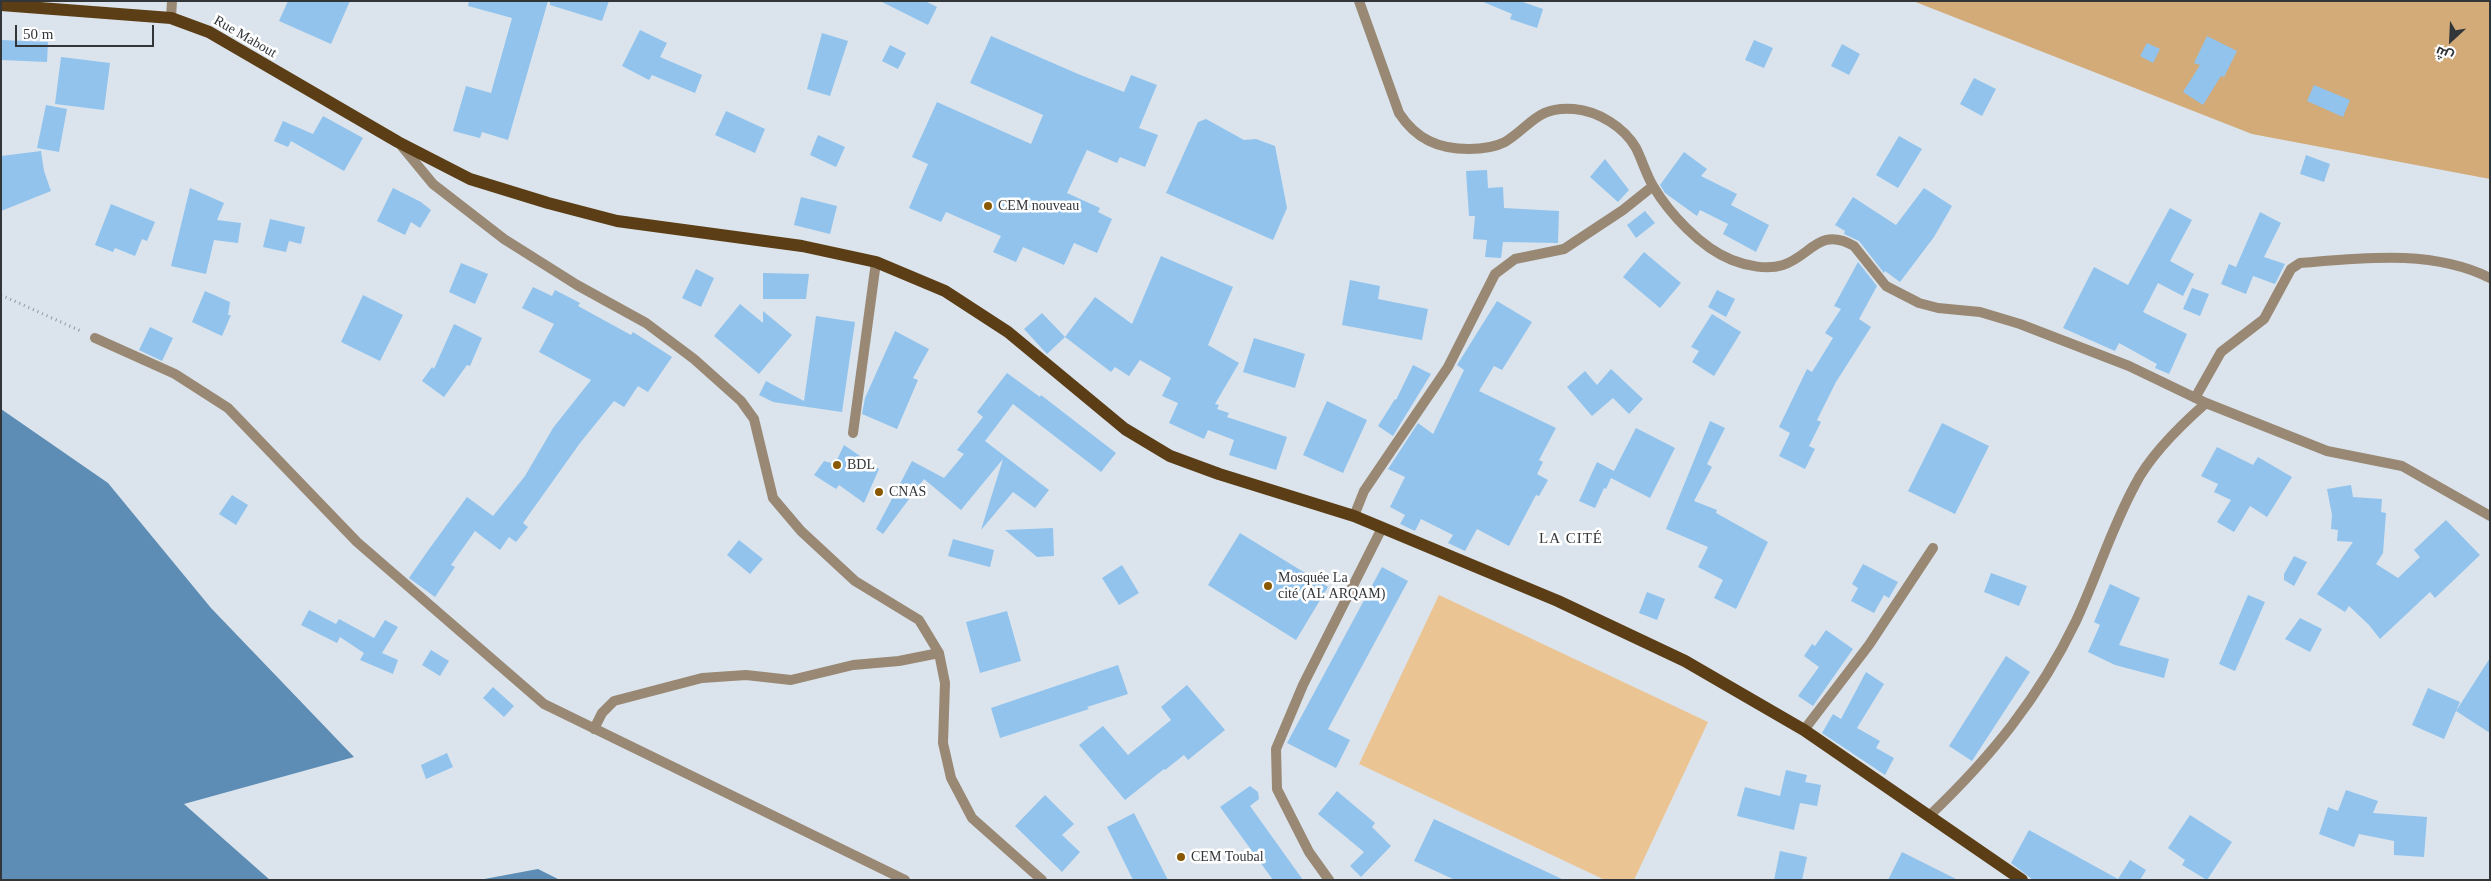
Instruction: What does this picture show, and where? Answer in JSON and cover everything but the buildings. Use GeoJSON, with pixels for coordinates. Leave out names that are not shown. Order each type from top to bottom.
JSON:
{"type":"FeatureCollection","features":[{"type":"Feature","properties":{"kind":"main road","name":"Rue Mabout"},"geometry":{"type":"LineString","coordinates":[[1,5],[171,18],[209,32],[398,142],[470,178],[548,203],[600,216],[802,246],[876,262],[945,291],[1008,332],[1125,429],[1170,456],[1220,474],[1354,516],[1558,601],[1668,653],[1804,730],[2022,880]]}},
{"type":"Feature","properties":{"kind":"street"},"geometry":{"type":"LineString","coordinates":[[171,18],[172,1]]}},
{"type":"Feature","properties":{"kind":"street"},"geometry":{"type":"LineString","coordinates":[[1359,1],[1399,113],[1406,124],[1427,141],[1453,149],[1481,149],[1505,141],[1527,122],[1541,114],[1557,109],[1573,108],[1589,111],[1607,120],[1623,132],[1635,147],[1653,186],[1686,228],[1707,246],[1731,260],[1758,267],[1774,267],[1795,259],[1816,243],[1839,239],[1854,246],[1886,286],[1902,296],[1929,306],[1980,312],[2020,324],[2129,366],[2206,403],[2327,451],[2402,466],[2490,516]]}},
{"type":"Feature","properties":{"kind":"street"},"geometry":{"type":"LineString","coordinates":[[398,142],[433,184],[504,239],[577,285],[646,323],[694,360],[741,401],[754,419],[773,498],[801,531],[855,581],[919,620],[939,653],[945,684],[943,743],[951,778],[972,818],[1042,880]]}},
{"type":"Feature","properties":{"kind":"street"},"geometry":{"type":"LineString","coordinates":[[1354,516],[1364,491],[1448,367],[1495,274],[1515,259],[1564,249],[1623,210],[1653,186]]}},
{"type":"Feature","properties":{"kind":"street"},"geometry":{"type":"LineString","coordinates":[[2195,398],[2220,352],[2264,319],[2291,269],[2300,263],[2388,256],[2468,267],[2490,278]]}},
{"type":"Feature","properties":{"kind":"street"},"geometry":{"type":"LineString","coordinates":[[853,433],[876,262]]}},
{"type":"Feature","properties":{"kind":"street"},"geometry":{"type":"LineString","coordinates":[[95,338],[175,374],[228,408],[365,548],[544,704],[906,880]]}},
{"type":"Feature","properties":{"kind":"street"},"geometry":{"type":"LineString","coordinates":[[1929,816],[2002,741],[2037,692],[2076,621],[2135,484],[2177,429],[2206,403]]}},
{"type":"Feature","properties":{"kind":"street"},"geometry":{"type":"LineString","coordinates":[[1329,880],[1309,852],[1277,789],[1276,749],[1303,686],[1382,528]]}},
{"type":"Feature","properties":{"kind":"street"},"geometry":{"type":"LineString","coordinates":[[1804,730],[1869,646],[1933,548]]}},
{"type":"Feature","properties":{"kind":"street"},"geometry":{"type":"LineString","coordinates":[[594,729],[602,714],[614,701],[702,678],[746,675],[791,680],[853,665],[899,661],[939,653]]}},
{"type":"Feature","properties":{"kind":"path"},"geometry":{"type":"LineString","coordinates":[[1,295],[95,338]]}},
{"type":"Feature","properties":{"kind":"shaded area"},"geometry":{"type":"Polygon","coordinates":[[[1913,1],[2490,1],[2490,179],[2252,134],[1913,1]]]}},
{"type":"Feature","properties":{"kind":"shaded area"},"geometry":{"type":"Polygon","coordinates":[[[1439,595],[1708,722],[1634,880],[1605,880],[1359,764],[1439,595]]]}},
{"type":"Feature","properties":{"kind":"water"},"geometry":{"type":"Polygon","coordinates":[[[1,409],[108,483],[211,608],[354,757],[184,804],[270,880],[1,880],[1,409]]]}},
{"type":"Feature","properties":{"kind":"water"},"geometry":{"type":"Polygon","coordinates":[[[538,869],[560,880],[479,880],[538,869]]]}},
{"type":"Feature","properties":{"kind":"place","name":"CEM nouveau"},"geometry":{"type":"Point","coordinates":[988,206]}},
{"type":"Feature","properties":{"kind":"place","name":"BDL"},"geometry":{"type":"Point","coordinates":[837,465]}},
{"type":"Feature","properties":{"kind":"place","name":"CNAS"},"geometry":{"type":"Point","coordinates":[879,492]}},
{"type":"Feature","properties":{"kind":"place","name":"Mosquée La cité (AL ARQAM)"},"geometry":{"type":"Point","coordinates":[1268,586]}},
{"type":"Feature","properties":{"kind":"place","name":"CEM Toubal"},"geometry":{"type":"Point","coordinates":[1181,857]}},
{"type":"Feature","properties":{"kind":"district","name":"LA CITÉ"},"geometry":{"type":"Point","coordinates":[1571,539]}}]}
